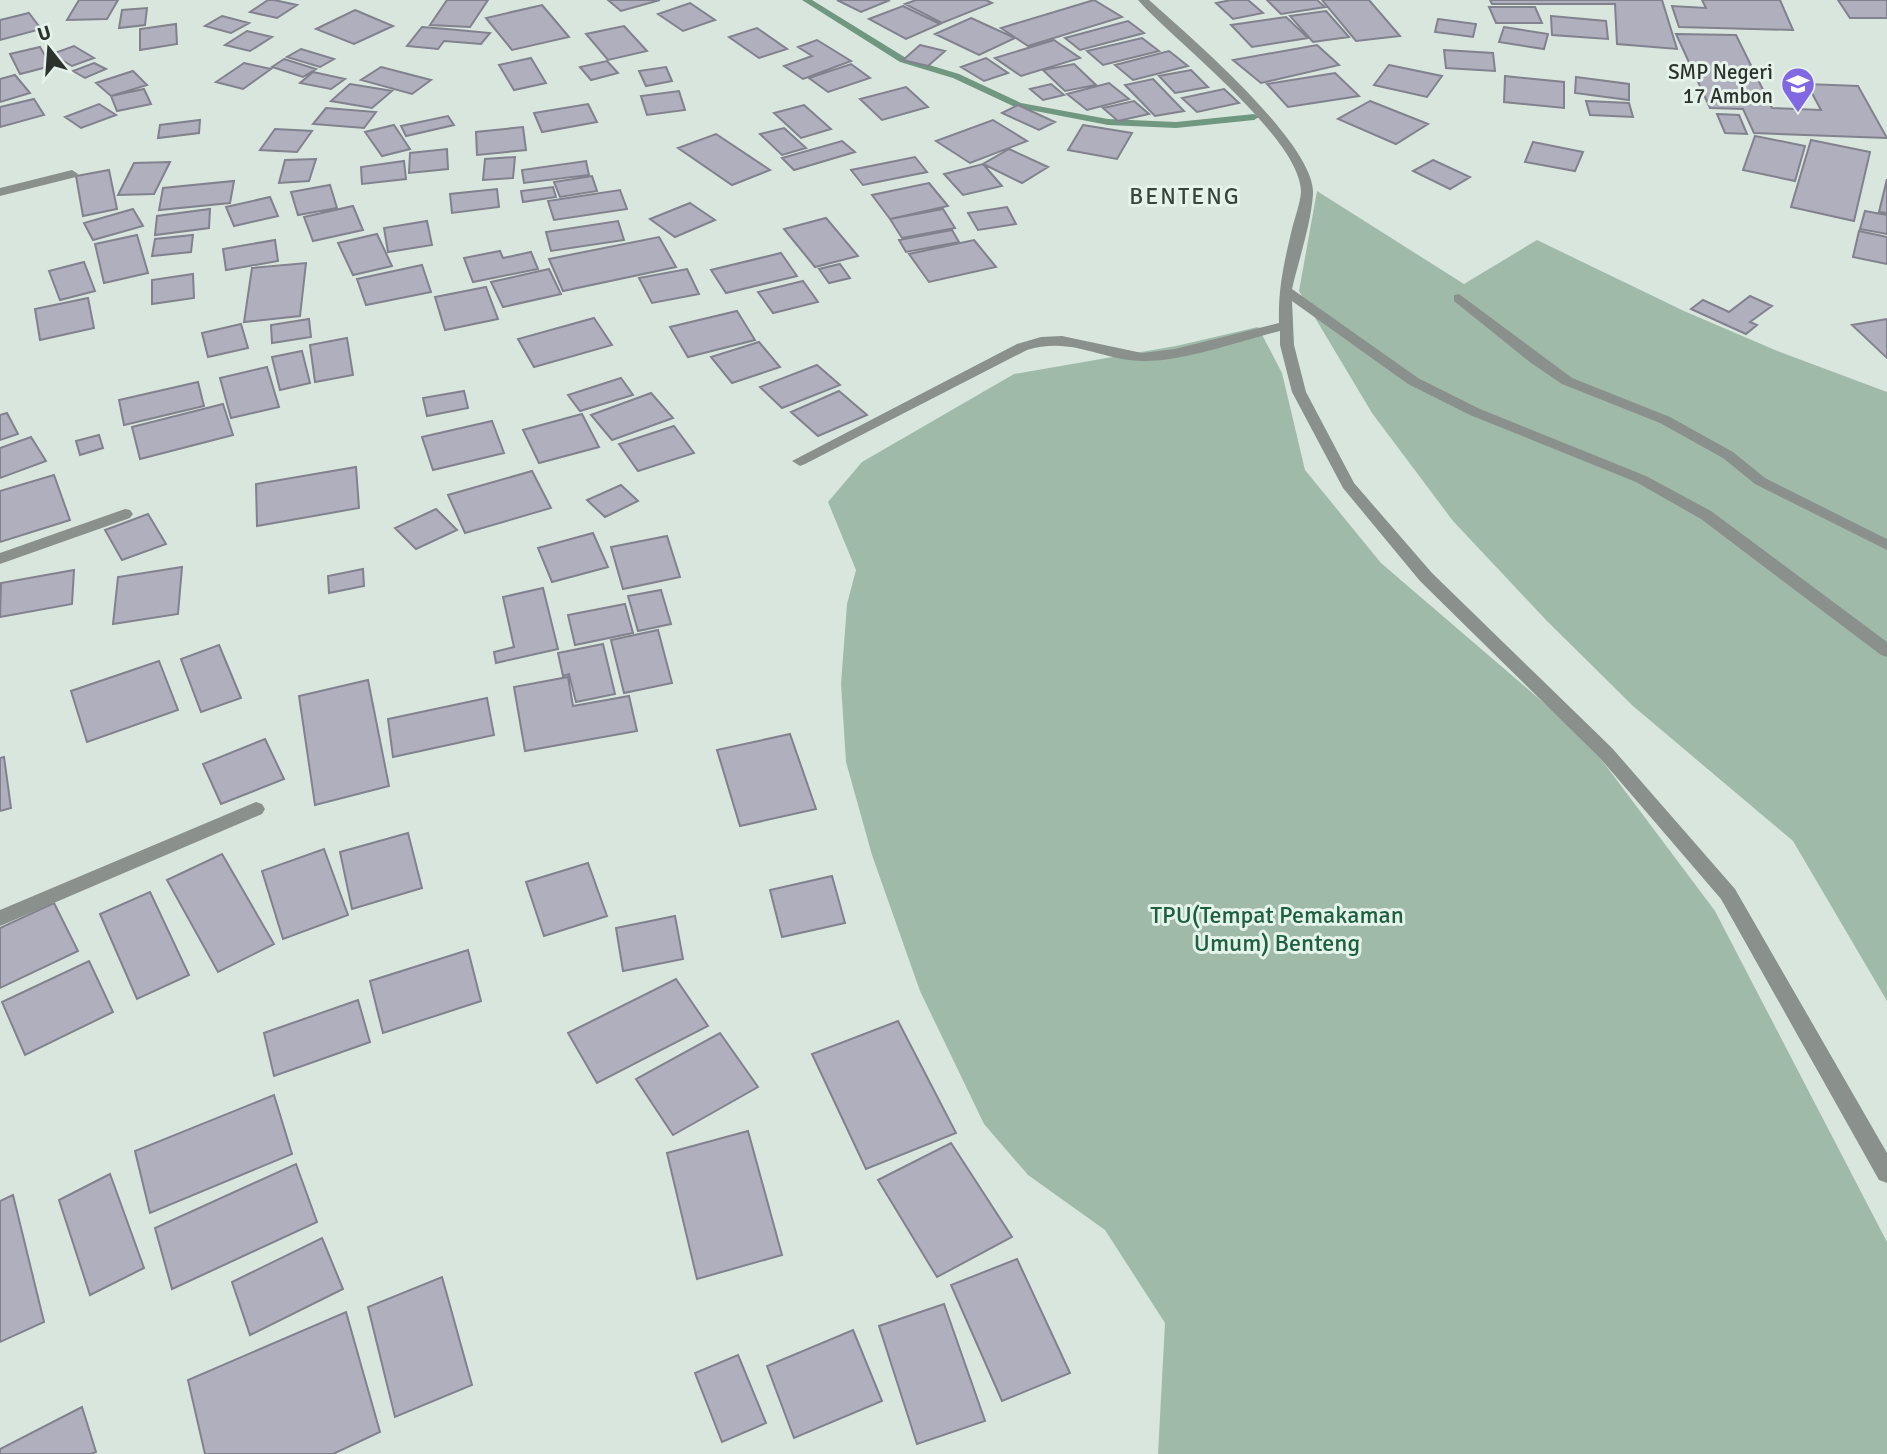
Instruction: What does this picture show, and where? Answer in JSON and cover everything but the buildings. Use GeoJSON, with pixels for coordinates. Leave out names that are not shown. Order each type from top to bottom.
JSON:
{"type":"FeatureCollection","features":[{"type":"Feature","properties":{"kind":"street"},"geometry":{"type":"LineString","coordinates":[[1143,0],[1235,87],[1290,150],[1304,174],[1307,193],[1284,290],[1285,326],[1299,392],[1348,485],[1426,577],[1606,753],[1728,894],[1887,1173]]}},
{"type":"Feature","properties":{"kind":"street"},"geometry":{"type":"LineString","coordinates":[[0,192],[72,174]]}},
{"type":"Feature","properties":{"kind":"street"},"geometry":{"type":"LineString","coordinates":[[1284,290],[1413,381],[1475,412],[1595,459],[1677,497],[1706,515],[1887,651]]}},
{"type":"Feature","properties":{"kind":"street"},"geometry":{"type":"LineString","coordinates":[[1459,298],[1536,360],[1567,381],[1665,420],[1728,456],[1759,481],[1887,545]]}},
{"type":"Feature","properties":{"kind":"street"},"geometry":{"type":"LineString","coordinates":[[800,461],[1021,347],[1041,341],[1062,340],[1142,357],[1175,353],[1285,326]]}},
{"type":"Feature","properties":{"kind":"street"},"geometry":{"type":"LineString","coordinates":[[0,559],[125,514]]}},
{"type":"Feature","properties":{"kind":"street"},"geometry":{"type":"LineString","coordinates":[[0,918],[256,808]]}},
{"type":"Feature","properties":{"kind":"green space"},"geometry":{"type":"Polygon","coordinates":[[[1317,191],[1464,284],[1537,240],[1684,311],[1775,350],[1887,392],[1887,1001],[1793,841],[1633,706],[1546,620],[1453,521],[1372,413],[1299,291],[1317,191]]]}},
{"type":"Feature","properties":{"kind":"green space","name":"TPU(Tempat Pemakaman Umum) Benteng"},"geometry":{"type":"Polygon","coordinates":[[[1258,327],[1282,373],[1305,470],[1381,563],[1586,739],[1715,911],[1887,1242],[1887,1454],[1158,1454],[1165,1323],[1105,1230],[1028,1175],[984,1124],[920,991],[872,855],[846,762],[841,684],[847,604],[856,570],[828,502],[862,462],[1014,374],[1176,346],[1258,327]]]}},
{"type":"Feature","properties":{"kind":"waterway"},"geometry":{"type":"LineString","coordinates":[[806,0],[903,60],[956,76],[1018,105],[1108,122],[1176,125],[1254,117]]}},
{"type":"Feature","properties":{"kind":"place","name":"SMP Negeri 17 Ambon"},"geometry":{"type":"Point","coordinates":[1798,114]}},
{"type":"Feature","properties":{"kind":"district","name":"BENTENG"},"geometry":{"type":"Point","coordinates":[1185,196]}}]}
